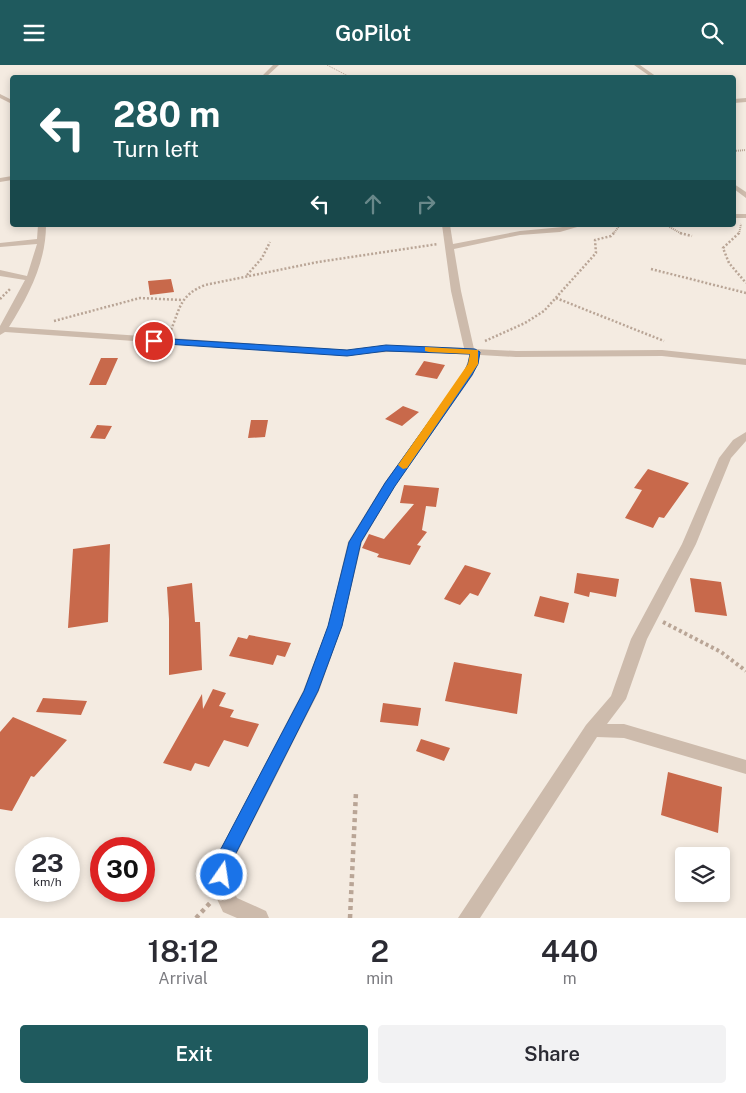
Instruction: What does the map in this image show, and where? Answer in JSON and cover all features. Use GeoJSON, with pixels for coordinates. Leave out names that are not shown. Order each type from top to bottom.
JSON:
{"type":"FeatureCollection","features":[{"type":"Feature","properties":{"kind":"street"},"geometry":{"type":"LineString","coordinates":[[265,75],[276,65]]}},
{"type":"Feature","properties":{"kind":"street"},"geometry":{"type":"LineString","coordinates":[[638,65],[651,75]]}},
{"type":"Feature","properties":{"kind":"street"},"geometry":{"type":"LineString","coordinates":[[736,188],[746,196]]}},
{"type":"Feature","properties":{"kind":"street"},"geometry":{"type":"LineString","coordinates":[[1,330],[31,279],[39,259],[42,227]]}},
{"type":"Feature","properties":{"kind":"street"},"geometry":{"type":"LineString","coordinates":[[259,918],[230,905],[222,888],[223,862],[311,691],[335,626],[355,542],[389,485],[468,375],[473,364],[472,349],[456,291],[446,227]]}},
{"type":"Feature","properties":{"kind":"street"},"geometry":{"type":"LineString","coordinates":[[449,245],[520,233],[560,231],[573,227]]}},
{"type":"Feature","properties":{"kind":"street"},"geometry":{"type":"LineString","coordinates":[[0,245],[42,241]]}},
{"type":"Feature","properties":{"kind":"street"},"geometry":{"type":"LineString","coordinates":[[0,273],[31,279]]}},
{"type":"Feature","properties":{"kind":"street"},"geometry":{"type":"LineString","coordinates":[[1,330],[25,330],[347,353],[386,348],[472,349],[516,354],[662,353],[746,362]]}},
{"type":"Feature","properties":{"kind":"street"},"geometry":{"type":"LineString","coordinates":[[468,918],[592,730],[618,699],[639,639],[689,544],[725,458],[737,442],[746,435]]}},
{"type":"Feature","properties":{"kind":"street"},"geometry":{"type":"LineString","coordinates":[[592,730],[624,731],[746,767]]}},
{"type":"Feature","properties":{"kind":"path"},"geometry":{"type":"LineString","coordinates":[[327,65],[346,75]]}},
{"type":"Feature","properties":{"kind":"path"},"geometry":{"type":"LineString","coordinates":[[740,216],[741,232],[738,237],[723,248],[730,268],[746,283]]}},
{"type":"Feature","properties":{"kind":"path"},"geometry":{"type":"LineString","coordinates":[[472,349],[536,316],[556,298],[574,278],[580,268],[596,253],[596,240],[611,236],[618,227]]}},
{"type":"Feature","properties":{"kind":"path"},"geometry":{"type":"LineString","coordinates":[[670,227],[682,234],[692,236]]}},
{"type":"Feature","properties":{"kind":"path"},"geometry":{"type":"LineString","coordinates":[[247,276],[262,258],[270,242]]}},
{"type":"Feature","properties":{"kind":"path"},"geometry":{"type":"LineString","coordinates":[[165,341],[178,315],[182,300],[191,291],[208,284],[290,266],[449,245]]}},
{"type":"Feature","properties":{"kind":"path"},"geometry":{"type":"LineString","coordinates":[[651,269],[746,293]]}},
{"type":"Feature","properties":{"kind":"path"},"geometry":{"type":"LineString","coordinates":[[25,330],[126,301],[158,298],[182,300]]}},
{"type":"Feature","properties":{"kind":"path"},"geometry":{"type":"LineString","coordinates":[[556,298],[667,342]]}},
{"type":"Feature","properties":{"kind":"path"},"geometry":{"type":"LineString","coordinates":[[650,615],[721,652],[746,671]]}},
{"type":"Feature","properties":{"kind":"path"},"geometry":{"type":"LineString","coordinates":[[350,918],[356,792]]}},
{"type":"Feature","properties":{"kind":"building"},"geometry":{"type":"Polygon","coordinates":[[[171,279],[174,292],[150,295],[148,281],[171,279]]]}},
{"type":"Feature","properties":{"kind":"building"},"geometry":{"type":"Polygon","coordinates":[[[101,358],[118,358],[106,385],[89,385],[101,358]]]}},
{"type":"Feature","properties":{"kind":"building"},"geometry":{"type":"Polygon","coordinates":[[[424,361],[445,365],[437,379],[415,375],[424,361]]]}},
{"type":"Feature","properties":{"kind":"building"},"geometry":{"type":"Polygon","coordinates":[[[403,406],[419,412],[402,426],[385,419],[403,406]]]}},
{"type":"Feature","properties":{"kind":"building"},"geometry":{"type":"Polygon","coordinates":[[[251,420],[268,420],[265,437],[248,438],[251,420]]]}},
{"type":"Feature","properties":{"kind":"building"},"geometry":{"type":"Polygon","coordinates":[[[97,425],[112,426],[105,439],[90,438],[97,425]]]}},
{"type":"Feature","properties":{"kind":"building"},"geometry":{"type":"Polygon","coordinates":[[[648,469],[689,483],[664,518],[659,517],[653,528],[625,518],[642,490],[634,488],[648,469]]]}},
{"type":"Feature","properties":{"kind":"building"},"geometry":{"type":"Polygon","coordinates":[[[404,485],[439,488],[436,507],[426,506],[422,530],[427,532],[417,545],[421,546],[410,565],[377,557],[379,554],[362,548],[369,534],[384,539],[414,504],[400,503],[404,485]]]}},
{"type":"Feature","properties":{"kind":"building"},"geometry":{"type":"Polygon","coordinates":[[[110,544],[108,622],[68,628],[73,549],[110,544]]]}},
{"type":"Feature","properties":{"kind":"building"},"geometry":{"type":"Polygon","coordinates":[[[465,565],[491,573],[478,596],[470,593],[460,605],[444,599],[465,565]]]}},
{"type":"Feature","properties":{"kind":"building"},"geometry":{"type":"Polygon","coordinates":[[[577,573],[619,579],[616,597],[590,592],[589,597],[574,593],[577,573]]]}},
{"type":"Feature","properties":{"kind":"building"},"geometry":{"type":"Polygon","coordinates":[[[690,578],[721,582],[727,616],[695,612],[690,578]]]}},
{"type":"Feature","properties":{"kind":"building"},"geometry":{"type":"Polygon","coordinates":[[[192,583],[195,622],[200,622],[202,670],[169,675],[167,587],[192,583]]]}},
{"type":"Feature","properties":{"kind":"building"},"geometry":{"type":"Polygon","coordinates":[[[540,596],[569,603],[564,623],[534,616],[540,596]]]}},
{"type":"Feature","properties":{"kind":"building"},"geometry":{"type":"Polygon","coordinates":[[[249,635],[291,643],[285,657],[277,655],[273,665],[229,656],[238,637],[247,639],[249,635]]]}},
{"type":"Feature","properties":{"kind":"building"},"geometry":{"type":"Polygon","coordinates":[[[454,662],[522,674],[517,714],[445,701],[454,662]]]}},
{"type":"Feature","properties":{"kind":"building"},"geometry":{"type":"Polygon","coordinates":[[[213,689],[226,693],[219,706],[234,710],[230,717],[259,724],[248,747],[224,740],[209,767],[195,763],[191,771],[163,763],[202,694],[203,709],[213,689]]]}},
{"type":"Feature","properties":{"kind":"building"},"geometry":{"type":"Polygon","coordinates":[[[43,698],[87,701],[81,715],[36,712],[43,698]]]}},
{"type":"Feature","properties":{"kind":"building"},"geometry":{"type":"Polygon","coordinates":[[[383,703],[421,708],[418,726],[380,722],[383,703]]]}},
{"type":"Feature","properties":{"kind":"building"},"geometry":{"type":"Polygon","coordinates":[[[13,717],[67,740],[34,777],[31,776],[12,811],[0,809],[0,732],[13,717]]]}},
{"type":"Feature","properties":{"kind":"building"},"geometry":{"type":"Polygon","coordinates":[[[421,739],[450,748],[444,761],[416,751],[421,739]]]}},
{"type":"Feature","properties":{"kind":"building"},"geometry":{"type":"Polygon","coordinates":[[[668,772],[722,787],[718,833],[661,815],[668,772]]]}},
{"type":"Feature","properties":{"kind":"slow traffic"},"geometry":{"type":"LineString","coordinates":[[403,465],[468,375],[473,364],[475,352],[429,349]]}},
{"type":"Feature","properties":{"kind":"route"},"geometry":{"type":"LineString","coordinates":[[154,341],[347,353],[386,348],[475,352],[473,364],[468,375],[389,485],[355,542],[335,626],[311,691],[223,862],[222,875]]}}]}
